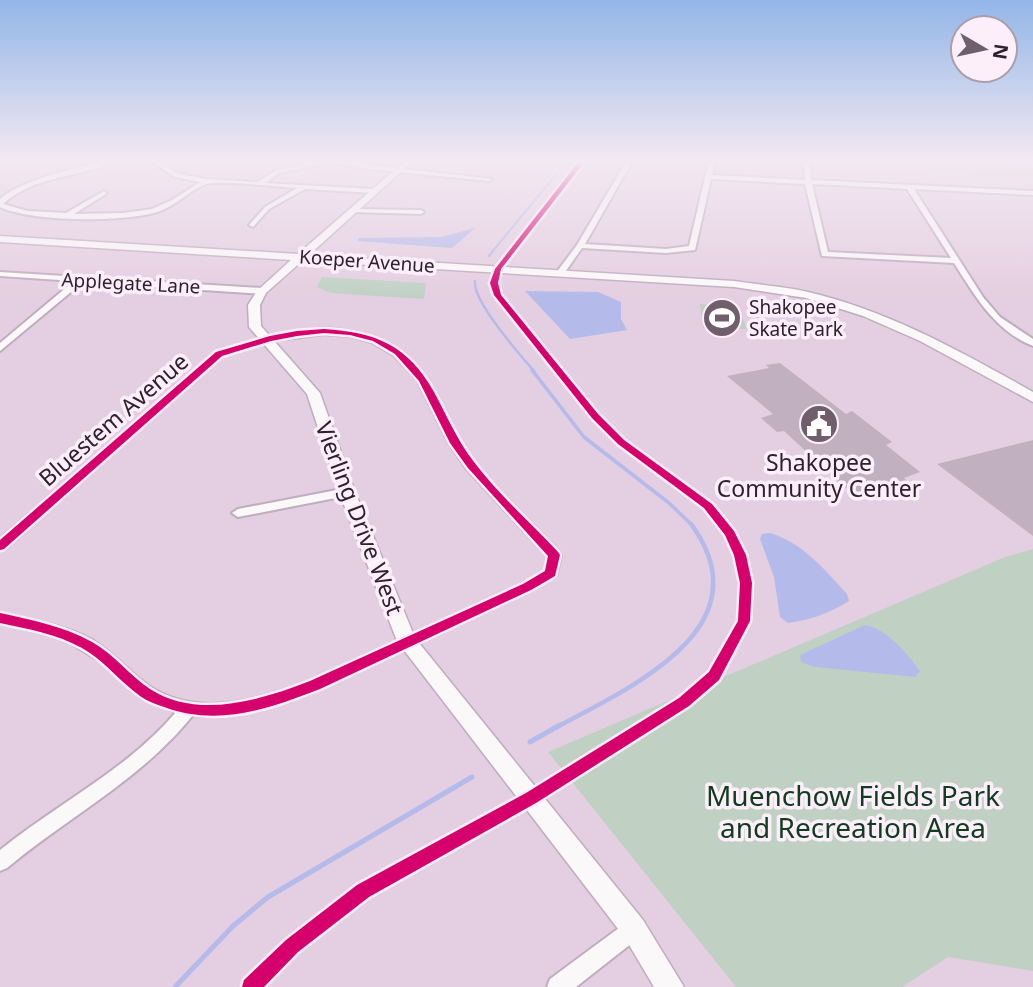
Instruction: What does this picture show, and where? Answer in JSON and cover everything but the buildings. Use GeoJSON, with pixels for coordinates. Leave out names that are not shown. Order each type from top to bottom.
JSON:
{"type":"FeatureCollection","features":[{"type":"Feature","properties":{"kind":"street"},"geometry":{"type":"LineString","coordinates":[[5,206],[20,212],[112,217],[154,211],[163,206]]}},
{"type":"Feature","properties":{"kind":"street"},"geometry":{"type":"LineString","coordinates":[[68,214],[82,206]]}},
{"type":"Feature","properties":{"kind":"street"},"geometry":{"type":"LineString","coordinates":[[253,225],[270,206]]}},
{"type":"Feature","properties":{"kind":"street"},"geometry":{"type":"LineString","coordinates":[[262,290],[357,206]]}},
{"type":"Feature","properties":{"kind":"street"},"geometry":{"type":"LineString","coordinates":[[560,273],[580,246],[603,206]]}},
{"type":"Feature","properties":{"kind":"street"},"geometry":{"type":"LineString","coordinates":[[580,246],[680,251],[692,248],[701,206]]}},
{"type":"Feature","properties":{"kind":"street"},"geometry":{"type":"LineString","coordinates":[[814,206],[825,254],[955,261]]}},
{"type":"Feature","properties":{"kind":"street"},"geometry":{"type":"LineString","coordinates":[[921,206],[955,261],[998,319],[1033,342]]}},
{"type":"Feature","properties":{"kind":"street"},"geometry":{"type":"LineString","coordinates":[[352,211],[421,212]]}},
{"type":"Feature","properties":{"kind":"street","name":"Koeper Avenue"},"geometry":{"type":"LineString","coordinates":[[0,239],[734,284],[807,295],[883,318],[937,343],[1033,398]]}},
{"type":"Feature","properties":{"kind":"street","name":"Applegate Lane"},"geometry":{"type":"LineString","coordinates":[[0,274],[262,290]]}},
{"type":"Feature","properties":{"kind":"street"},"geometry":{"type":"LineString","coordinates":[[0,348],[80,280]]}},
{"type":"Feature","properties":{"kind":"street","name":"Vierling Drive West"},"geometry":{"type":"LineString","coordinates":[[262,290],[254,305],[255,327],[313,393],[347,492],[407,641],[634,929],[670,987]]}},
{"type":"Feature","properties":{"kind":"street","name":"Bluestem Avenue"},"geometry":{"type":"LineString","coordinates":[[0,546],[219,354],[262,337],[324,330],[360,335],[393,348],[418,372],[460,451],[500,502],[554,555],[551,573],[407,641]]}},
{"type":"Feature","properties":{"kind":"street"},"geometry":{"type":"LineString","coordinates":[[238,513],[347,492]]}},
{"type":"Feature","properties":{"kind":"street"},"geometry":{"type":"LineString","coordinates":[[0,618],[54,630],[79,639],[103,654],[154,698],[189,708],[221,710],[260,705],[303,690],[407,641]]}},
{"type":"Feature","properties":{"kind":"street"},"geometry":{"type":"LineString","coordinates":[[0,862],[63,813],[147,757],[171,734],[189,708]]}},
{"type":"Feature","properties":{"kind":"street"},"geometry":{"type":"LineString","coordinates":[[558,987],[634,929]]}},
{"type":"Feature","properties":{"kind":"green space"},"geometry":{"type":"Polygon","coordinates":[[[322,277],[426,283],[424,299],[330,293],[317,287],[322,277]]]}},
{"type":"Feature","properties":{"kind":"green space","name":"Shakopee Skate Park"},"geometry":{"type":"Polygon","coordinates":[[[700,304],[738,307],[747,329],[703,328],[700,304]]]}},
{"type":"Feature","properties":{"kind":"green space","name":"Muenchow Fields Park and Recreation Area"},"geometry":{"type":"Polygon","coordinates":[[[1033,549],[1033,971],[948,957],[902,987],[736,987],[548,752],[1005,557],[1033,549]]]}},
{"type":"Feature","properties":{"kind":"water"},"geometry":{"type":"Polygon","coordinates":[[[475,228],[452,248],[357,241],[359,238],[441,237],[475,228]]]}},
{"type":"Feature","properties":{"kind":"water"},"geometry":{"type":"Polygon","coordinates":[[[525,291],[598,292],[621,302],[621,319],[627,330],[570,339],[525,291]]]}},
{"type":"Feature","properties":{"kind":"water"},"geometry":{"type":"Polygon","coordinates":[[[770,533],[803,550],[830,575],[847,594],[849,601],[804,620],[788,623],[780,617],[774,577],[760,539],[762,534],[770,533]]]}},
{"type":"Feature","properties":{"kind":"water"},"geometry":{"type":"Polygon","coordinates":[[[865,625],[881,631],[903,650],[920,671],[915,677],[815,667],[801,662],[800,655],[865,625]]]}},
{"type":"Feature","properties":{"kind":"waterway"},"geometry":{"type":"LineString","coordinates":[[492,252],[530,206]]}},
{"type":"Feature","properties":{"kind":"waterway"},"geometry":{"type":"LineString","coordinates":[[489,256],[493,251]]}},
{"type":"Feature","properties":{"kind":"waterway"},"geometry":{"type":"LineString","coordinates":[[475,281],[476,290],[489,314],[534,371]]}},
{"type":"Feature","properties":{"kind":"waterway"},"geometry":{"type":"LineString","coordinates":[[532,370],[584,437],[669,503],[691,524]]}},
{"type":"Feature","properties":{"kind":"waterway"},"geometry":{"type":"LineString","coordinates":[[557,727],[620,693],[652,672],[680,649],[702,623],[713,594],[710,561],[691,524]]}},
{"type":"Feature","properties":{"kind":"waterway"},"geometry":{"type":"LineString","coordinates":[[530,742],[560,725]]}},
{"type":"Feature","properties":{"kind":"waterway"},"geometry":{"type":"LineString","coordinates":[[175,987],[233,926],[268,897],[472,777]]}},
{"type":"Feature","properties":{"kind":"cycle path"},"geometry":{"type":"LineString","coordinates":[[251,987],[292,946],[363,891],[531,798],[684,702],[714,676],[744,621],[746,583],[740,555],[730,534],[708,506],[621,442],[595,416],[498,295],[494,283],[498,269],[547,206]]}},
{"type":"Feature","properties":{"kind":"cycle path"},"geometry":{"type":"LineString","coordinates":[[0,546],[219,354],[270,338],[324,331],[350,333],[375,340],[398,352],[423,381],[455,443],[471,466],[554,555],[551,573],[527,587],[315,685],[249,707],[216,711],[184,708],[153,697],[107,658],[77,639],[52,630],[0,618]]}},
{"type":"Feature","properties":{"kind":"place","name":"Shakopee Skate Park"},"geometry":{"type":"Point","coordinates":[722,318]}},
{"type":"Feature","properties":{"kind":"place","name":"Shakopee Community Center"},"geometry":{"type":"Point","coordinates":[819,424]}}]}
